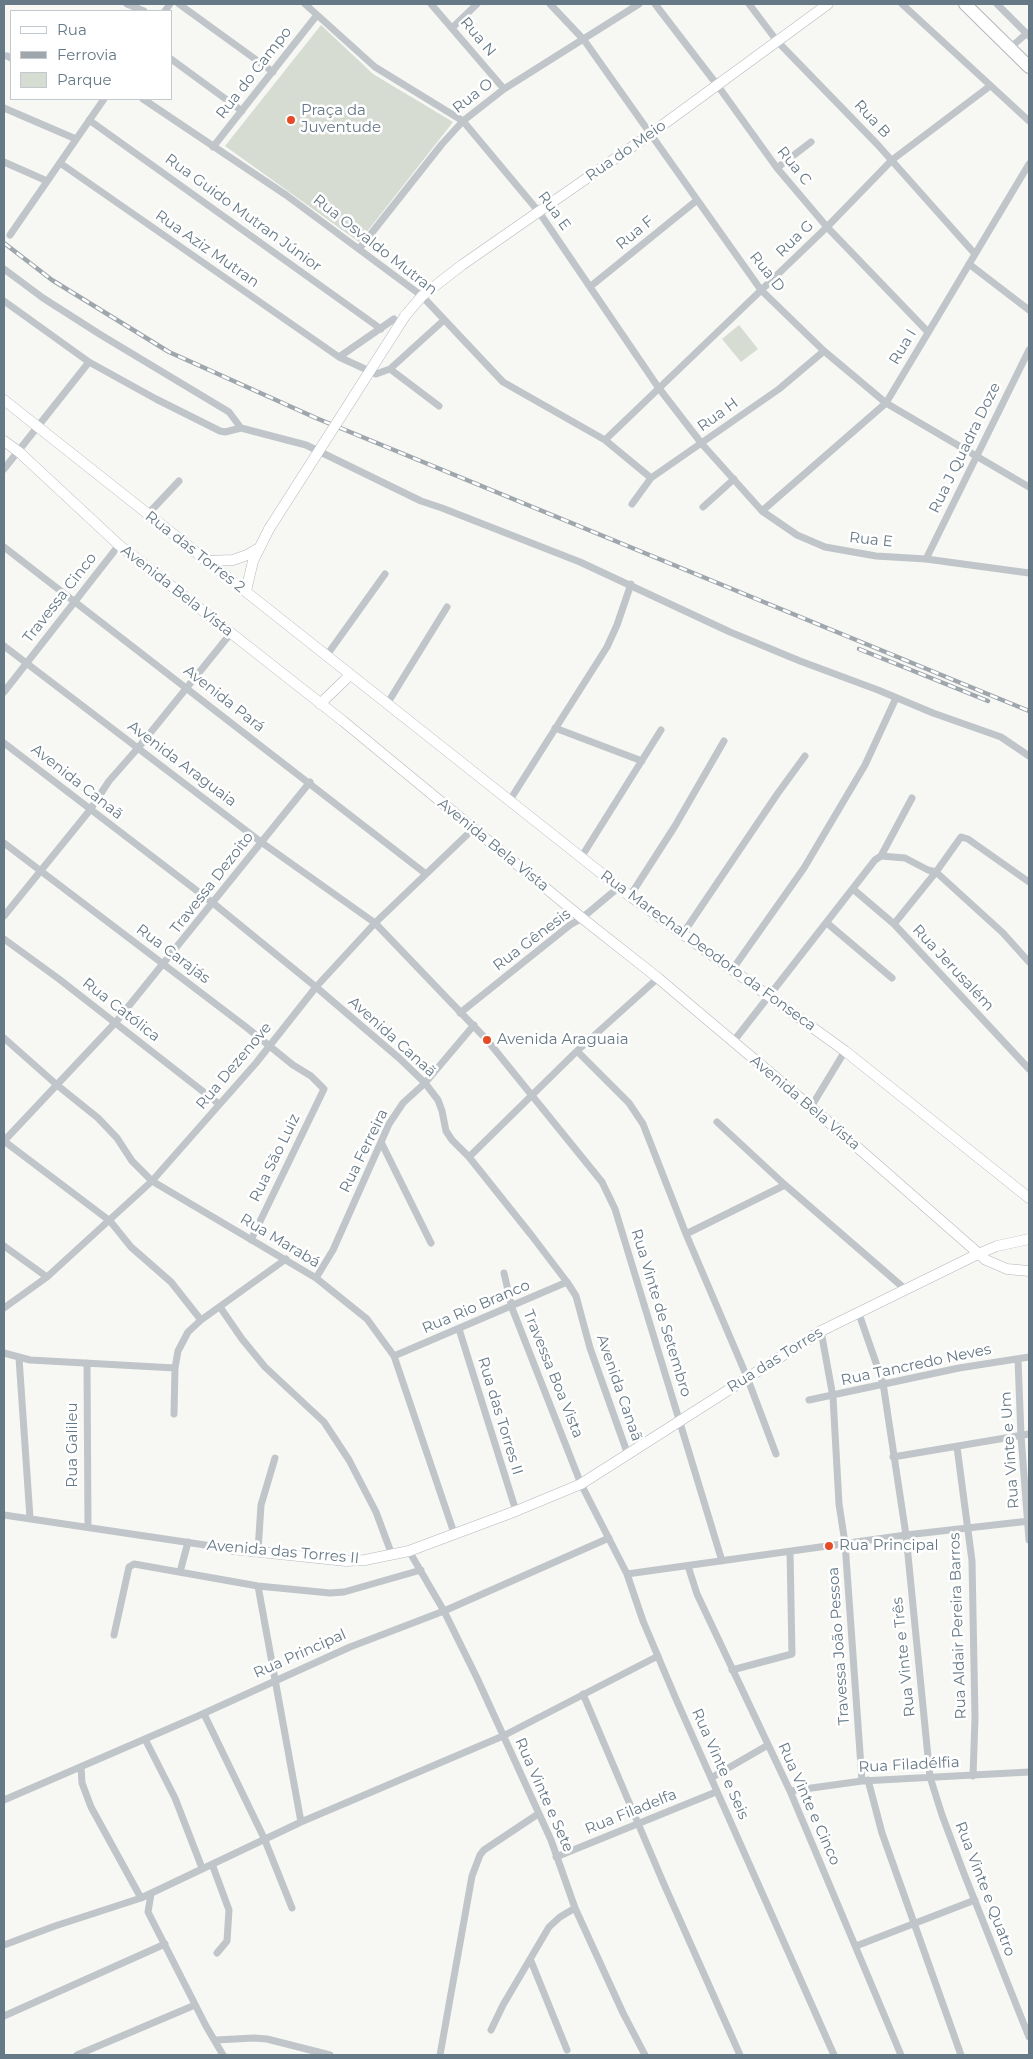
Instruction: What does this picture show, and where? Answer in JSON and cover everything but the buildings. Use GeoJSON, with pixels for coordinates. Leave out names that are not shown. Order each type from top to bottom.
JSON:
{"type":"FeatureCollection","features":[{"type":"Feature","properties":{"kind":"highway"},"geometry":{"type":"LineString","coordinates":[[965,4],[1029,67]]}},
{"type":"Feature","properties":{"kind":"street"},"geometry":{"type":"LineString","coordinates":[[127,4],[142,10]]}},
{"type":"Feature","properties":{"kind":"street"},"geometry":{"type":"LineString","coordinates":[[178,4],[273,72]]}},
{"type":"Feature","properties":{"kind":"street","name":"Rua E"},"geometry":{"type":"LineString","coordinates":[[305,4],[375,67],[463,121],[539,212],[658,387],[702,444],[762,511],[797,535],[825,547],[876,556],[926,559],[1029,573]]}},
{"type":"Feature","properties":{"kind":"street","name":"Rua N"},"geometry":{"type":"LineString","coordinates":[[431,4],[504,89]]}},
{"type":"Feature","properties":{"kind":"street"},"geometry":{"type":"LineString","coordinates":[[452,28],[477,4]]}},
{"type":"Feature","properties":{"kind":"street","name":"Rua D"},"geometry":{"type":"LineString","coordinates":[[550,4],[584,40],[696,201],[761,290],[824,351],[886,403],[1029,487]]}},
{"type":"Feature","properties":{"kind":"street","name":"Rua O"},"geometry":{"type":"LineString","coordinates":[[359,249],[442,144],[463,121],[504,89],[639,4]]}},
{"type":"Feature","properties":{"kind":"street","name":"Rua C"},"geometry":{"type":"LineString","coordinates":[[655,4],[718,86],[777,168],[827,227],[928,332]]}},
{"type":"Feature","properties":{"kind":"street","name":"Rua B"},"geometry":{"type":"LineString","coordinates":[[749,4],[777,42],[828,92],[892,160],[975,254]]}},
{"type":"Feature","properties":{"kind":"street","name":"Rua do Meio"},"geometry":{"type":"LineString","coordinates":[[246,591],[253,561],[269,530],[405,316],[422,296],[462,265],[650,135],[828,4]]}},
{"type":"Feature","properties":{"kind":"street"},"geometry":{"type":"LineString","coordinates":[[902,4],[1029,121]]}},
{"type":"Feature","properties":{"kind":"street"},"geometry":{"type":"LineString","coordinates":[[997,4],[1028,35],[1010,48]]}},
{"type":"Feature","properties":{"kind":"street","name":"Rua do Campo"},"geometry":{"type":"LineString","coordinates":[[214,147],[317,15]]}},
{"type":"Feature","properties":{"kind":"street"},"geometry":{"type":"LineString","coordinates":[[172,60],[242,110]]}},
{"type":"Feature","properties":{"kind":"street","name":"Rua G"},"geometry":{"type":"LineString","coordinates":[[604,440],[827,227],[892,160],[990,86]]}},
{"type":"Feature","properties":{"kind":"street"},"geometry":{"type":"LineString","coordinates":[[10,235],[103,100]]}},
{"type":"Feature","properties":{"kind":"street","name":"Rua Osvaldo Mutran"},"geometry":{"type":"LineString","coordinates":[[144,100],[286,194],[422,296],[503,382],[604,440],[651,478]]}},
{"type":"Feature","properties":{"kind":"street"},"geometry":{"type":"LineString","coordinates":[[4,108],[76,139]]}},
{"type":"Feature","properties":{"kind":"street","name":"Rua Guido Mutran Júnior"},"geometry":{"type":"LineString","coordinates":[[89,120],[381,329]]}},
{"type":"Feature","properties":{"kind":"street"},"geometry":{"type":"LineString","coordinates":[[777,168],[811,142]]}},
{"type":"Feature","properties":{"kind":"street"},"geometry":{"type":"LineString","coordinates":[[4,162],[47,181]]}},
{"type":"Feature","properties":{"kind":"street","name":"Rua Aziz Mutran"},"geometry":{"type":"LineString","coordinates":[[60,163],[339,357],[376,374],[390,369]]}},
{"type":"Feature","properties":{"kind":"street","name":"Rua I"},"geometry":{"type":"LineString","coordinates":[[762,511],[886,403],[1029,164]]}},
{"type":"Feature","properties":{"kind":"street","name":"Rua F"},"geometry":{"type":"LineString","coordinates":[[591,286],[696,201]]}},
{"type":"Feature","properties":{"kind":"street"},"geometry":{"type":"LineString","coordinates":[[970,264],[1029,310]]}},
{"type":"Feature","properties":{"kind":"street"},"geometry":{"type":"LineString","coordinates":[[4,269],[101,335],[228,412],[241,428]]}},
{"type":"Feature","properties":{"kind":"street"},"geometry":{"type":"LineString","coordinates":[[4,302],[89,362],[220,431],[225,432],[241,428],[306,445],[420,501],[580,562],[631,584],[730,632],[800,661],[1000,737],[1029,756]]}},
{"type":"Feature","properties":{"kind":"street"},"geometry":{"type":"LineString","coordinates":[[339,357],[394,319]]}},
{"type":"Feature","properties":{"kind":"street"},"geometry":{"type":"LineString","coordinates":[[439,406],[390,369],[444,320]]}},
{"type":"Feature","properties":{"kind":"street","name":"Rua J Quadra Doze"},"geometry":{"type":"LineString","coordinates":[[926,559],[1029,350]]}},
{"type":"Feature","properties":{"kind":"street","name":"Rua H"},"geometry":{"type":"LineString","coordinates":[[632,504],[651,478],[702,444],[779,388],[824,351]]}},
{"type":"Feature","properties":{"kind":"street"},"geometry":{"type":"LineString","coordinates":[[4,469],[89,362]]}},
{"type":"Feature","properties":{"kind":"street","name":"Rua das Torres 2"},"geometry":{"type":"LineString","coordinates":[[4,400],[387,704]]}},
{"type":"Feature","properties":{"kind":"street","name":"Avenida Bela Vista"},"geometry":{"type":"LineString","coordinates":[[4,441],[19,452],[119,545],[343,721],[582,918],[658,978],[811,1107],[978,1254],[994,1265],[1029,1271]]}},
{"type":"Feature","properties":{"kind":"street"},"geometry":{"type":"LineString","coordinates":[[703,507],[734,479]]}},
{"type":"Feature","properties":{"kind":"street"},"geometry":{"type":"LineString","coordinates":[[147,515],[179,481]]}},
{"type":"Feature","properties":{"kind":"street","name":"Travessa Cinco"},"geometry":{"type":"LineString","coordinates":[[4,692],[119,545]]}},
{"type":"Feature","properties":{"kind":"street","name":"Avenida Pará"},"geometry":{"type":"LineString","coordinates":[[4,547],[310,782],[426,874]]}},
{"type":"Feature","properties":{"kind":"street"},"geometry":{"type":"LineString","coordinates":[[205,561],[233,560],[259,548]]}},
{"type":"Feature","properties":{"kind":"street"},"geometry":{"type":"LineString","coordinates":[[327,655],[385,574]]}},
{"type":"Feature","properties":{"kind":"street"},"geometry":{"type":"LineString","coordinates":[[510,800],[606,647],[617,625],[631,584]]}},
{"type":"Feature","properties":{"kind":"street"},"geometry":{"type":"LineString","coordinates":[[387,704],[447,607]]}},
{"type":"Feature","properties":{"kind":"street"},"geometry":{"type":"LineString","coordinates":[[4,916],[90,810],[109,781],[231,633]]}},
{"type":"Feature","properties":{"kind":"street","name":"Avenida Araguaia"},"geometry":{"type":"LineString","coordinates":[[4,646],[261,842],[375,924],[460,1013],[474,1025],[532,1095]]}},
{"type":"Feature","properties":{"kind":"street"},"geometry":{"type":"LineString","coordinates":[[320,704],[350,675]]}},
{"type":"Feature","properties":{"kind":"street"},"geometry":{"type":"LineString","coordinates":[[732,970],[804,868],[865,765],[896,698]]}},
{"type":"Feature","properties":{"kind":"street","name":"Rua Marechal Deodoro da Fonseca"},"geometry":{"type":"LineString","coordinates":[[387,704],[582,856],[630,896],[845,1051],[1029,1198]]}},
{"type":"Feature","properties":{"kind":"street"},"geometry":{"type":"LineString","coordinates":[[555,728],[642,761]]}},
{"type":"Feature","properties":{"kind":"street"},"geometry":{"type":"LineString","coordinates":[[582,856],[661,730]]}},
{"type":"Feature","properties":{"kind":"street"},"geometry":{"type":"LineString","coordinates":[[630,896],[675,826],[724,741]]}},
{"type":"Feature","properties":{"kind":"street","name":"Avenida Canaã"},"geometry":{"type":"LineString","coordinates":[[4,744],[214,903],[399,1058],[424,1083],[438,1100],[446,1131],[452,1140],[469,1157],[568,1282],[576,1296],[590,1348],[628,1455]]}},
{"type":"Feature","properties":{"kind":"street"},"geometry":{"type":"LineString","coordinates":[[682,935],[778,793],[806,756]]}},
{"type":"Feature","properties":{"kind":"street","name":"Travessa Dezoito"},"geometry":{"type":"LineString","coordinates":[[4,1141],[115,1023],[164,965],[310,782]]}},
{"type":"Feature","properties":{"kind":"street"},"geometry":{"type":"LineString","coordinates":[[734,1042],[878,858],[912,798]]}},
{"type":"Feature","properties":{"kind":"street","name":"Rua Dezenove"},"geometry":{"type":"LineString","coordinates":[[4,1308],[47,1277],[152,1181],[269,1046],[316,987],[375,924],[473,829]]}},
{"type":"Feature","properties":{"kind":"street"},"geometry":{"type":"LineString","coordinates":[[894,924],[963,836],[1029,882]]}},
{"type":"Feature","properties":{"kind":"street","name":"Rua Carajás"},"geometry":{"type":"LineString","coordinates":[[4,843],[293,1065],[312,1076],[324,1089]]}},
{"type":"Feature","properties":{"kind":"street"},"geometry":{"type":"LineString","coordinates":[[878,858],[905,858],[936,872],[1003,933],[1029,962]]}},
{"type":"Feature","properties":{"kind":"street","name":"Rua Gênesis"},"geometry":{"type":"LineString","coordinates":[[460,1013],[619,887]]}},
{"type":"Feature","properties":{"kind":"street","name":"Rua Jerusalém"},"geometry":{"type":"LineString","coordinates":[[853,889],[894,924],[1029,1069]]}},
{"type":"Feature","properties":{"kind":"street"},"geometry":{"type":"LineString","coordinates":[[827,923],[892,978]]}},
{"type":"Feature","properties":{"kind":"street","name":"Rua Católica"},"geometry":{"type":"LineString","coordinates":[[4,939],[59,979],[219,1104]]}},
{"type":"Feature","properties":{"kind":"street"},"geometry":{"type":"LineString","coordinates":[[469,1157],[577,1051],[658,978]]}},
{"type":"Feature","properties":{"kind":"street","name":"Rua Ferreira"},"geometry":{"type":"LineString","coordinates":[[316,1278],[333,1250],[389,1124],[403,1103],[424,1083],[474,1025]]}},
{"type":"Feature","properties":{"kind":"street","name":"Rua Marabá"},"geometry":{"type":"LineString","coordinates":[[4,1038],[110,1129],[132,1161],[152,1181],[316,1278],[367,1320],[394,1356],[454,1533]]}},
{"type":"Feature","properties":{"kind":"street"},"geometry":{"type":"LineString","coordinates":[[577,1051],[624,1098],[640,1119],[686,1234],[747,1377],[776,1454]]}},
{"type":"Feature","properties":{"kind":"street"},"geometry":{"type":"LineString","coordinates":[[811,1107],[845,1051]]}},
{"type":"Feature","properties":{"kind":"street","name":"Rua São Luiz"},"geometry":{"type":"LineString","coordinates":[[251,1240],[324,1089]]}},
{"type":"Feature","properties":{"kind":"street","name":"Rua Vinte de Setembro"},"geometry":{"type":"LineString","coordinates":[[532,1095],[602,1182],[615,1209],[722,1560]]}},
{"type":"Feature","properties":{"kind":"street"},"geometry":{"type":"LineString","coordinates":[[717,1122],[785,1185],[906,1289]]}},
{"type":"Feature","properties":{"kind":"street"},"geometry":{"type":"LineString","coordinates":[[4,1141],[110,1221],[131,1247],[158,1268],[171,1282],[200,1320]]}},
{"type":"Feature","properties":{"kind":"street"},"geometry":{"type":"LineString","coordinates":[[381,1142],[432,1243]]}},
{"type":"Feature","properties":{"kind":"street"},"geometry":{"type":"LineString","coordinates":[[686,1234],[785,1185]]}},
{"type":"Feature","properties":{"kind":"street","name":"Rua das Torres"},"geometry":{"type":"LineString","coordinates":[[582,1484],[821,1331],[858,1311],[978,1254],[997,1246],[1029,1239]]}},
{"type":"Feature","properties":{"kind":"street"},"geometry":{"type":"LineString","coordinates":[[4,1246],[47,1277]]}},
{"type":"Feature","properties":{"kind":"street"},"geometry":{"type":"LineString","coordinates":[[174,1414],[175,1368],[182,1340],[200,1320],[286,1259]]}},
{"type":"Feature","properties":{"kind":"street","name":"Travessa Boa Vista"},"geometry":{"type":"LineString","coordinates":[[504,1273],[512,1308],[582,1484]]}},
{"type":"Feature","properties":{"kind":"street","name":"Rua Rio Branco"},"geometry":{"type":"LineString","coordinates":[[394,1356],[512,1308],[568,1282]]}},
{"type":"Feature","properties":{"kind":"street"},"geometry":{"type":"LineString","coordinates":[[220,1307],[242,1339],[265,1367],[324,1422],[349,1460],[376,1512],[392,1555]]}},
{"type":"Feature","properties":{"kind":"street","name":"Rua Vinte e Três"},"geometry":{"type":"LineString","coordinates":[[858,1311],[883,1384],[906,1535],[930,1777]]}},
{"type":"Feature","properties":{"kind":"street","name":"Rua das Torres II"},"geometry":{"type":"LineString","coordinates":[[459,1329],[516,1511]]}},
{"type":"Feature","properties":{"kind":"street","name":"Travessa João Pessoa"},"geometry":{"type":"LineString","coordinates":[[821,1331],[832,1396],[865,1781],[913,1923],[961,2055]]}},
{"type":"Feature","properties":{"kind":"street"},"geometry":{"type":"LineString","coordinates":[[4,1353],[19,1358],[175,1368]]}},
{"type":"Feature","properties":{"kind":"street","name":"Rua Tancredo Neves"},"geometry":{"type":"LineString","coordinates":[[809,1400],[883,1384],[1029,1357]]}},
{"type":"Feature","properties":{"kind":"street"},"geometry":{"type":"LineString","coordinates":[[19,1358],[30,1518]]}},
{"type":"Feature","properties":{"kind":"street","name":"Rua Vinte e Um"},"geometry":{"type":"LineString","coordinates":[[1018,1359],[1025,1435],[1029,1540]]}},
{"type":"Feature","properties":{"kind":"street","name":"Rua Galileu"},"geometry":{"type":"LineString","coordinates":[[88,1363],[88,1527]]}},
{"type":"Feature","properties":{"kind":"street"},"geometry":{"type":"LineString","coordinates":[[894,1457],[1025,1435]]}},
{"type":"Feature","properties":{"kind":"street","name":"Rua Aldair Pereira Barros"},"geometry":{"type":"LineString","coordinates":[[957,1447],[972,1561],[975,1684],[973,1776]]}},
{"type":"Feature","properties":{"kind":"street"},"geometry":{"type":"LineString","coordinates":[[258,1551],[261,1504],[275,1458]]}},
{"type":"Feature","properties":{"kind":"street","name":"Avenida das Torres II"},"geometry":{"type":"LineString","coordinates":[[4,1515],[232,1549],[346,1561],[365,1560],[409,1551],[582,1484]]}},
{"type":"Feature","properties":{"kind":"street","name":"Rua Vinte e Seis"},"geometry":{"type":"LineString","coordinates":[[582,1484],[627,1574],[658,1656],[716,1792],[834,2055]]}},
{"type":"Feature","properties":{"kind":"street"},"geometry":{"type":"LineString","coordinates":[[627,1574],[906,1535],[1029,1521]]}},
{"type":"Feature","properties":{"kind":"street","name":"Rua Principal"},"geometry":{"type":"LineString","coordinates":[[4,1800],[204,1714],[350,1647],[444,1610],[609,1538]]}},
{"type":"Feature","properties":{"kind":"street"},"geometry":{"type":"LineString","coordinates":[[180,1572],[188,1542]]}},
{"type":"Feature","properties":{"kind":"street","name":"Rua Vinte e Sete"},"geometry":{"type":"LineString","coordinates":[[409,1551],[444,1610],[538,1814],[575,1908],[622,2014],[645,2055]]}},
{"type":"Feature","properties":{"kind":"street"},"geometry":{"type":"LineString","coordinates":[[732,1670],[792,1654],[790,1552]]}},
{"type":"Feature","properties":{"kind":"street"},"geometry":{"type":"LineString","coordinates":[[114,1635],[129,1567],[136,1564],[258,1586],[330,1593],[344,1592],[421,1570]]}},
{"type":"Feature","properties":{"kind":"street","name":"Rua Vinte e Cinco"},"geometry":{"type":"LineString","coordinates":[[688,1566],[697,1594],[790,1791],[902,2055]]}},
{"type":"Feature","properties":{"kind":"street"},"geometry":{"type":"LineString","coordinates":[[258,1586],[301,1822]]}},
{"type":"Feature","properties":{"kind":"street"},"geometry":{"type":"LineString","coordinates":[[4,1945],[151,1894],[264,1838],[503,1736],[658,1656]]}},
{"type":"Feature","properties":{"kind":"street"},"geometry":{"type":"LineString","coordinates":[[583,1694],[740,2055]]}},
{"type":"Feature","properties":{"kind":"street"},"geometry":{"type":"LineString","coordinates":[[204,1714],[264,1838],[292,1908]]}},
{"type":"Feature","properties":{"kind":"street"},"geometry":{"type":"LineString","coordinates":[[146,1739],[175,1798],[202,1868]]}},
{"type":"Feature","properties":{"kind":"street"},"geometry":{"type":"LineString","coordinates":[[711,1778],[768,1745]]}},
{"type":"Feature","properties":{"kind":"street"},"geometry":{"type":"LineString","coordinates":[[81,1767],[82,1783],[92,1807],[141,1898]]}},
{"type":"Feature","properties":{"kind":"street","name":"Rua Filadélfia"},"geometry":{"type":"LineString","coordinates":[[790,1791],[865,1781],[1029,1772]]}},
{"type":"Feature","properties":{"kind":"street","name":"Rua Vinte e Quatro"},"geometry":{"type":"LineString","coordinates":[[930,1777],[942,1815],[1029,2037]]}},
{"type":"Feature","properties":{"kind":"street","name":"Rua Filadelfa"},"geometry":{"type":"LineString","coordinates":[[556,1857],[639,1825],[716,1792]]}},
{"type":"Feature","properties":{"kind":"street"},"geometry":{"type":"LineString","coordinates":[[440,2055],[472,1876],[480,1855],[484,1850],[538,1814]]}},
{"type":"Feature","properties":{"kind":"street"},"geometry":{"type":"LineString","coordinates":[[212,1864],[229,1910],[227,1941],[216,1953]]}},
{"type":"Feature","properties":{"kind":"street"},"geometry":{"type":"LineString","coordinates":[[151,1894],[148,1912],[206,2026],[216,2040],[223,2055]]}},
{"type":"Feature","properties":{"kind":"street"},"geometry":{"type":"LineString","coordinates":[[856,1946],[975,1900]]}},
{"type":"Feature","properties":{"kind":"street"},"geometry":{"type":"LineString","coordinates":[[491,2030],[503,2005],[553,1922],[575,1908]]}},
{"type":"Feature","properties":{"kind":"street"},"geometry":{"type":"LineString","coordinates":[[4,2016],[164,1944]]}},
{"type":"Feature","properties":{"kind":"street"},"geometry":{"type":"LineString","coordinates":[[531,1961],[567,2050]]}},
{"type":"Feature","properties":{"kind":"street"},"geometry":{"type":"LineString","coordinates":[[77,2055],[195,2005]]}},
{"type":"Feature","properties":{"kind":"street"},"geometry":{"type":"LineString","coordinates":[[216,2040],[267,2039],[330,2055]]}},
{"type":"Feature","properties":{"kind":"green space"},"geometry":{"type":"Polygon","coordinates":[[[321,25],[373,74],[453,122],[359,242],[225,146],[321,25]]]}},
{"type":"Feature","properties":{"kind":"green space"},"geometry":{"type":"Polygon","coordinates":[[[739,325],[758,349],[741,362],[722,339],[739,325]]]}},
{"type":"Feature","properties":{"kind":"railway"},"geometry":{"type":"LineString","coordinates":[[4,243],[52,280],[169,352],[316,418],[1029,711]]}},
{"type":"Feature","properties":{"kind":"railway"},"geometry":{"type":"LineString","coordinates":[[859,649],[988,701]]}},
{"type":"Feature","properties":{"kind":"place","name":"Praça da Juventude"},"geometry":{"type":"Point","coordinates":[291,120]}},
{"type":"Feature","properties":{"kind":"place","name":"Avenida Araguaia"},"geometry":{"type":"Point","coordinates":[487,1040]}},
{"type":"Feature","properties":{"kind":"place","name":"Rua Principal"},"geometry":{"type":"Point","coordinates":[829,1546]}}]}
